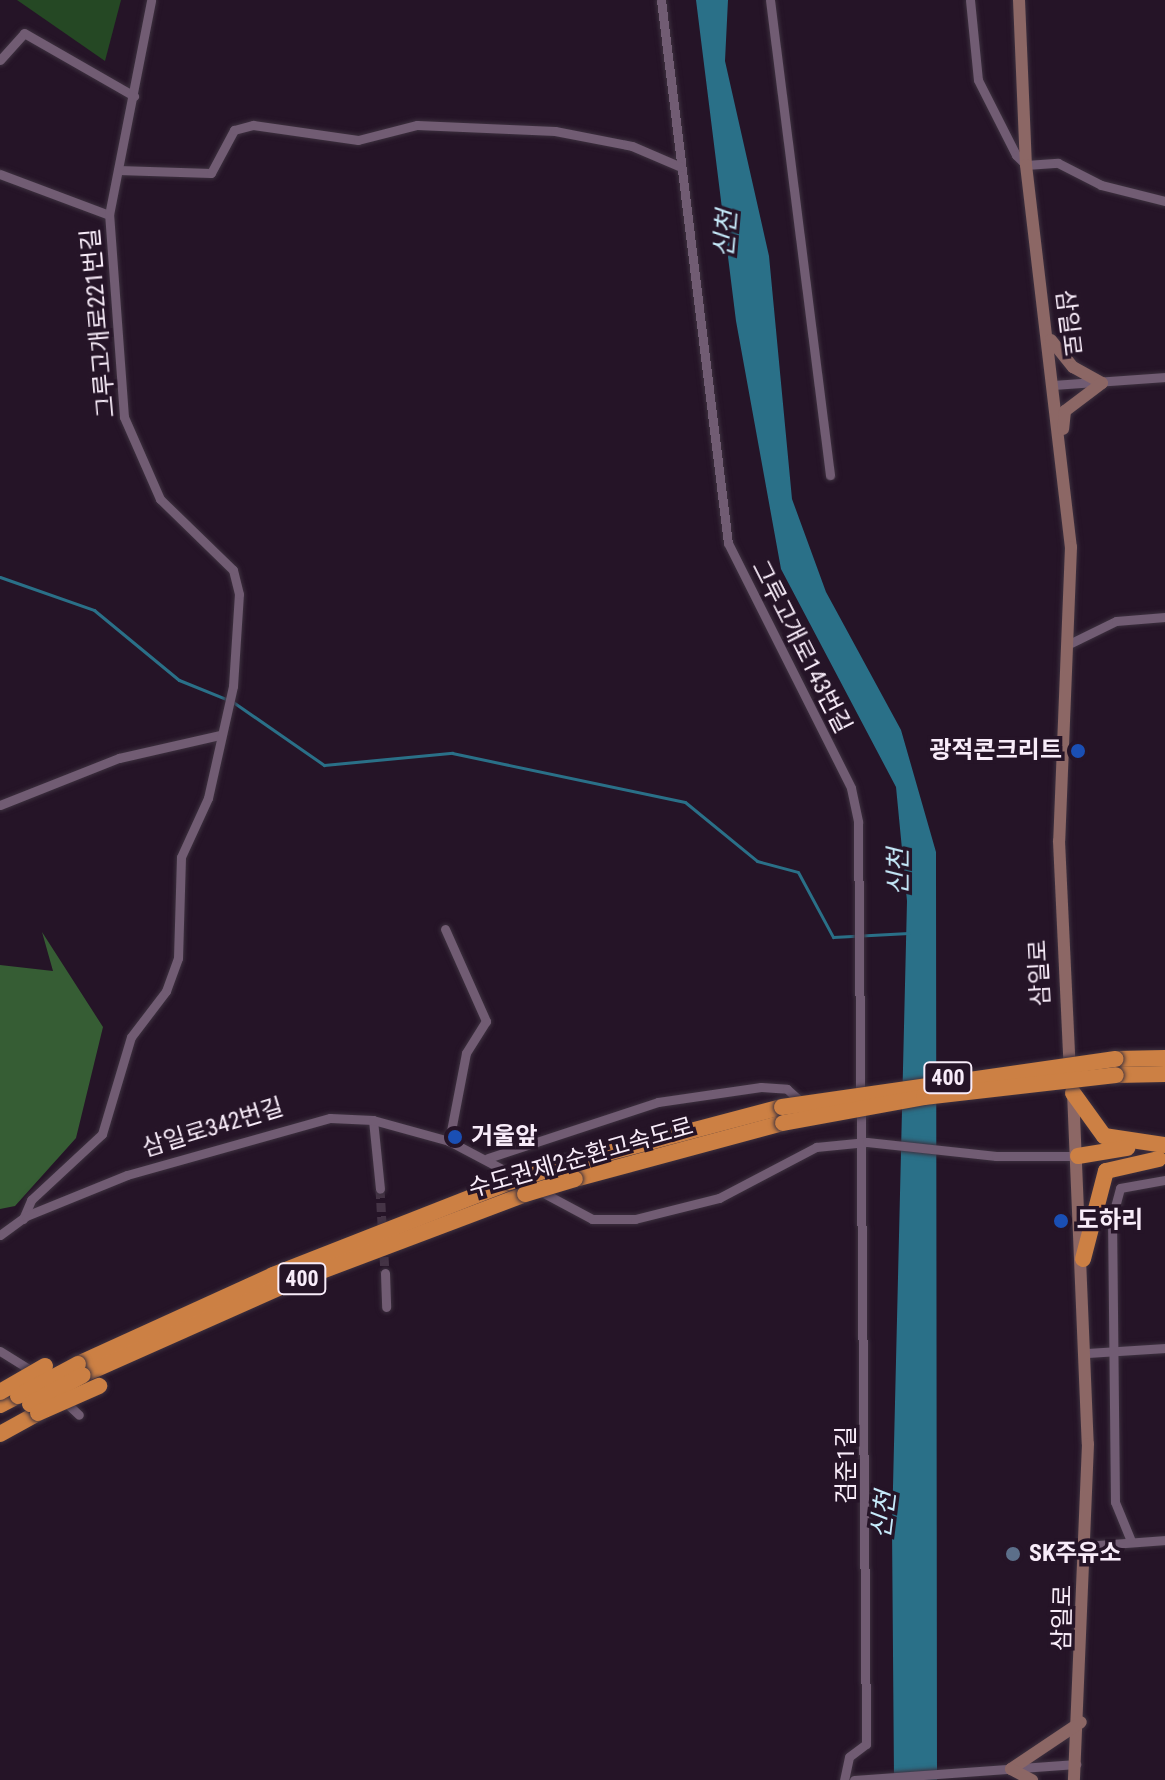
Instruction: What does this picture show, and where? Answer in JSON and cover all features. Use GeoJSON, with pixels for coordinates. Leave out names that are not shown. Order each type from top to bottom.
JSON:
{"type":"FeatureCollection","features":[{"type":"Feature","properties":{"kind":"highway","name":"수도권제2순환고속도로"},"geometry":{"type":"LineString","coordinates":[[0,1422],[80,1370],[444,1206],[566,1164],[782,1115],[924,1097],[1165,1058]]}},
{"type":"Feature","properties":{"kind":"highway","name":"수도권제2순환고속도로"},"geometry":{"type":"LineString","coordinates":[[1116,1067],[1165,1074]]}},
{"type":"Feature","properties":{"kind":"highway"},"geometry":{"type":"LineString","coordinates":[[1073,1093],[1104,1136],[1164,1153]]}},
{"type":"Feature","properties":{"kind":"highway","name":"수도권제2순환고속도로"},"geometry":{"type":"LineString","coordinates":[[80,1370],[389,1244],[525,1194],[782,1115]]}},
{"type":"Feature","properties":{"kind":"highway"},"geometry":{"type":"LineString","coordinates":[[1078,1156],[1164,1153]]}},
{"type":"Feature","properties":{"kind":"highway"},"geometry":{"type":"LineString","coordinates":[[1083,1259],[1106,1171],[1164,1153]]}},
{"type":"Feature","properties":{"kind":"highway"},"geometry":{"type":"LineString","coordinates":[[287,1257],[444,1206]]}},
{"type":"Feature","properties":{"kind":"highway"},"geometry":{"type":"LineString","coordinates":[[258,1304],[389,1244]]}},
{"type":"Feature","properties":{"kind":"highway"},"geometry":{"type":"LineString","coordinates":[[0,1392],[45,1366]]}},
{"type":"Feature","properties":{"kind":"highway"},"geometry":{"type":"LineString","coordinates":[[0,1434],[29,1404],[99,1386]]}},
{"type":"Feature","properties":{"kind":"highway","name":"수도권제2순환고속도로"},"geometry":{"type":"LineString","coordinates":[[0,1405],[29,1404]]}},
{"type":"Feature","properties":{"kind":"main road","name":"삼일로"},"geometry":{"type":"LineString","coordinates":[[1019,0],[1026,165],[1054,385],[1072,597],[1059,904],[1078,1156],[1088,1353],[1083,1697],[1074,1780]]}},
{"type":"Feature","properties":{"kind":"main road"},"geometry":{"type":"LineString","coordinates":[[1047,331],[1059,355],[1102,383],[1065,411],[1060,448]]}},
{"type":"Feature","properties":{"kind":"main road"},"geometry":{"type":"LineString","coordinates":[[1032,1780],[1011,1769],[1081,1720]]}},
{"type":"Feature","properties":{"kind":"street","name":"그루고개로221번길"},"geometry":{"type":"LineString","coordinates":[[23,1219],[31,1200],[102,1134],[131,1037],[166,991],[178,958],[181,857],[208,798],[223,717],[233,686],[239,594],[233,570],[160,499],[124,417],[109,215],[151,0]]}},
{"type":"Feature","properties":{"kind":"street","name":"그루고개로143번길"},"geometry":{"type":"LineString","coordinates":[[661,0],[728,543],[851,788],[863,1142]]}},
{"type":"Feature","properties":{"kind":"street"},"geometry":{"type":"LineString","coordinates":[[770,0],[830,475]]}},
{"type":"Feature","properties":{"kind":"street","name":"삼일로"},"geometry":{"type":"LineString","coordinates":[[970,0],[982,91],[1026,165]]}},
{"type":"Feature","properties":{"kind":"street"},"geometry":{"type":"LineString","coordinates":[[0,60],[24,33],[134,96]]}},
{"type":"Feature","properties":{"kind":"street"},"geometry":{"type":"LineString","coordinates":[[118,170],[211,173],[234,130],[253,125],[358,140],[417,125],[555,131],[632,146],[681,167]]}},
{"type":"Feature","properties":{"kind":"street"},"geometry":{"type":"LineString","coordinates":[[1026,165],[1058,163],[1101,185],[1165,201]]}},
{"type":"Feature","properties":{"kind":"street"},"geometry":{"type":"LineString","coordinates":[[0,174],[109,215]]}},
{"type":"Feature","properties":{"kind":"street"},"geometry":{"type":"LineString","coordinates":[[1054,385],[1165,377]]}},
{"type":"Feature","properties":{"kind":"street"},"geometry":{"type":"LineString","coordinates":[[1071,643],[1116,621],[1165,617]]}},
{"type":"Feature","properties":{"kind":"street"},"geometry":{"type":"LineString","coordinates":[[0,805],[119,758],[220,735]]}},
{"type":"Feature","properties":{"kind":"street"},"geometry":{"type":"LineString","coordinates":[[445,929],[486,1021],[466,1053],[449,1141]]}},
{"type":"Feature","properties":{"kind":"street"},"geometry":{"type":"LineString","coordinates":[[488,1158],[529,1139],[658,1102],[761,1087],[787,1089],[798,1099]]}},
{"type":"Feature","properties":{"kind":"street","name":"삼일로342번길"},"geometry":{"type":"LineString","coordinates":[[0,1235],[23,1219],[127,1175],[272,1130],[330,1118],[373,1120],[449,1141],[488,1158],[564,1208],[592,1219],[635,1219],[719,1198],[801,1151],[863,1142],[976,1154],[1078,1156]]}},
{"type":"Feature","properties":{"kind":"street"},"geometry":{"type":"LineString","coordinates":[[373,1120],[380,1189]]}},
{"type":"Feature","properties":{"kind":"street","name":"검준1길"},"geometry":{"type":"LineString","coordinates":[[844,1780],[849,1757],[866,1744],[863,1142]]}},
{"type":"Feature","properties":{"kind":"street"},"geometry":{"type":"LineString","coordinates":[[1131,1541],[1115,1502],[1119,1352],[1112,1218],[1120,1188],[1165,1180]]}},
{"type":"Feature","properties":{"kind":"street"},"geometry":{"type":"LineString","coordinates":[[385,1273],[386,1307]]}},
{"type":"Feature","properties":{"kind":"street"},"geometry":{"type":"LineString","coordinates":[[1088,1353],[1165,1348]]}},
{"type":"Feature","properties":{"kind":"street"},"geometry":{"type":"LineString","coordinates":[[0,1351],[32,1369],[79,1415]]}},
{"type":"Feature","properties":{"kind":"street"},"geometry":{"type":"LineString","coordinates":[[1086,1546],[1165,1540]]}},
{"type":"Feature","properties":{"kind":"street"},"geometry":{"type":"LineString","coordinates":[[856,1780],[1076,1764]]}},
{"type":"Feature","properties":{"kind":"green space"},"geometry":{"type":"Polygon","coordinates":[[[17,0],[121,0],[105,61],[17,0]]]}},
{"type":"Feature","properties":{"kind":"green space"},"geometry":{"type":"Polygon","coordinates":[[[42,932],[103,1027],[76,1138],[15,1206],[0,1209],[0,965],[53,971],[42,932]]]}},
{"type":"Feature","properties":{"kind":"water","name":"신천"},"geometry":{"type":"Polygon","coordinates":[[[696,0],[728,0],[725,61],[769,256],[792,499],[826,592],[901,730],[936,852],[937,1780],[894,1780],[892,1528],[907,901],[896,787],[781,569],[736,321],[696,0]]]}},
{"type":"Feature","properties":{"kind":"waterway"},"geometry":{"type":"LineString","coordinates":[[0,577],[94,610],[179,680],[226,699]]}},
{"type":"Feature","properties":{"kind":"waterway"},"geometry":{"type":"LineString","coordinates":[[233,702],[324,765],[452,753],[685,802],[757,861],[798,872],[833,937],[909,933]]}},
{"type":"Feature","properties":{"kind":"tunnel"},"geometry":{"type":"LineString","coordinates":[[380,1189],[385,1273]]}},
{"type":"Feature","properties":{"kind":"place","name":"광적콘크리트"},"geometry":{"type":"Point","coordinates":[1078,751]}},
{"type":"Feature","properties":{"kind":"place","name":"거울앞"},"geometry":{"type":"Point","coordinates":[455,1137]}},
{"type":"Feature","properties":{"kind":"place","name":"도하리"},"geometry":{"type":"Point","coordinates":[1061,1221]}},
{"type":"Feature","properties":{"kind":"place","name":"SK주유소"},"geometry":{"type":"Point","coordinates":[1013,1554]}}]}
